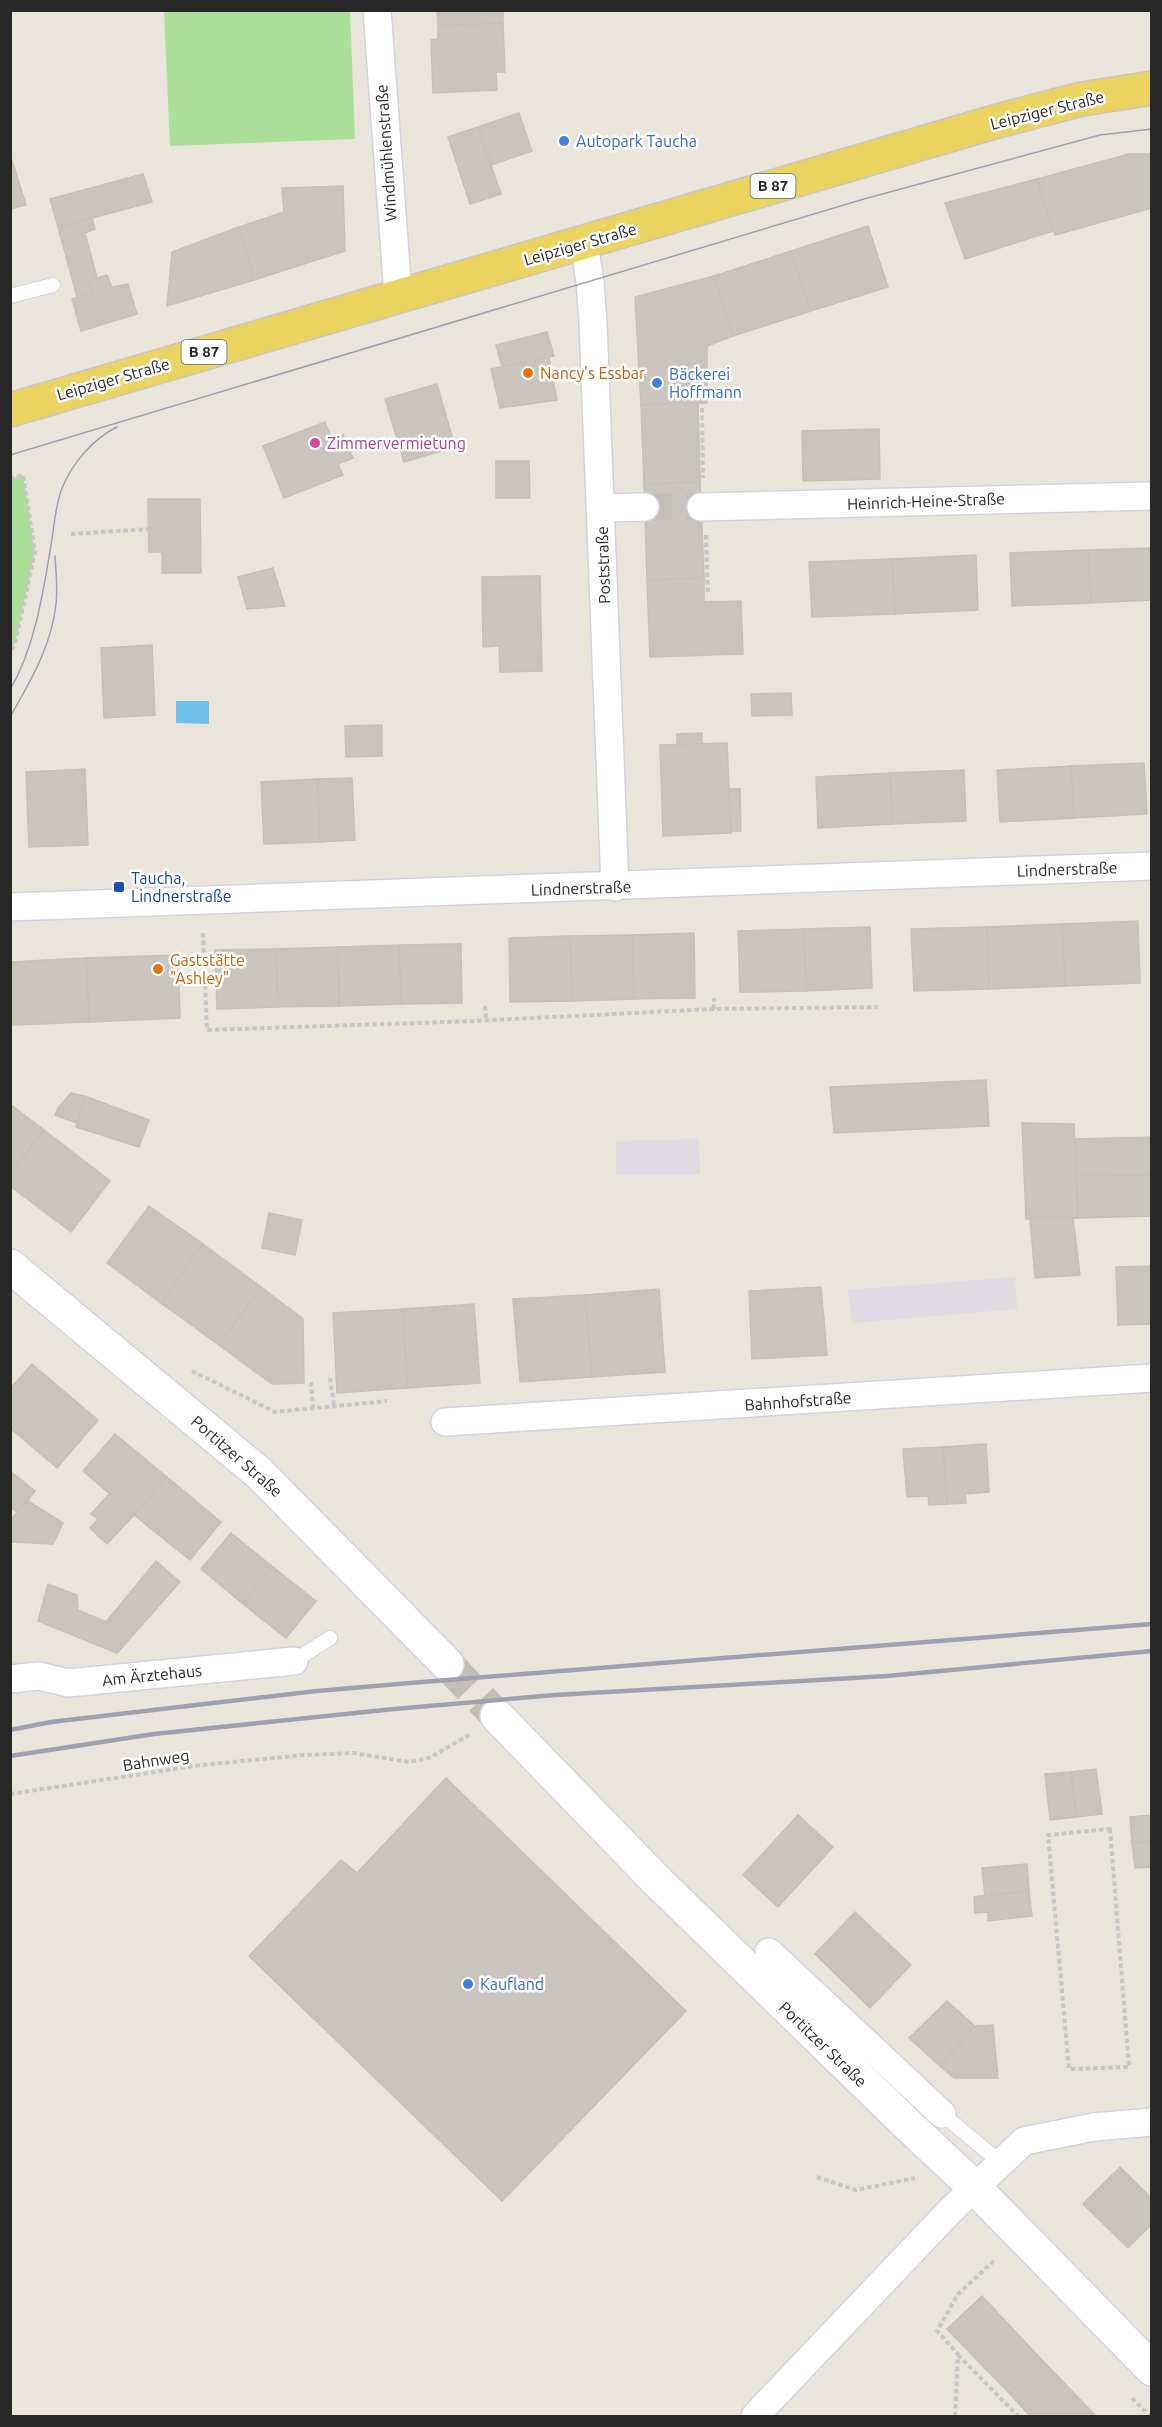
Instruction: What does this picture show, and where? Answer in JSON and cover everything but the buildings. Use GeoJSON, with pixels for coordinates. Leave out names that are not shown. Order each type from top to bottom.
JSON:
{"type":"FeatureCollection","features":[{"type":"Feature","properties":{"kind":"main road","name":"Leipziger Straße"},"geometry":{"type":"LineString","coordinates":[[10,410],[398,295],[584,244],[1001,120],[1082,99],[1152,88]]}},
{"type":"Feature","properties":{"kind":"main road","name":"Portitzer Straße"},"geometry":{"type":"LineString","coordinates":[[10,1266],[259,1473],[447,1664]]}},
{"type":"Feature","properties":{"kind":"main road","name":"Portitzer Straße"},"geometry":{"type":"LineString","coordinates":[[485,1724],[681,1905],[974,2187],[1152,2369]]}},
{"type":"Feature","properties":{"kind":"street","name":"Windmühlenstraße"},"geometry":{"type":"LineString","coordinates":[[377,10],[398,295]]}},
{"type":"Feature","properties":{"kind":"street","name":"Poststraße"},"geometry":{"type":"LineString","coordinates":[[584,244],[593,323],[615,887]]}},
{"type":"Feature","properties":{"kind":"street","name":"Heinrich-Heine-Straße"},"geometry":{"type":"LineString","coordinates":[[703,519],[1152,496]]}},
{"type":"Feature","properties":{"kind":"street"},"geometry":{"type":"LineString","coordinates":[[601,508],[645,507]]}},
{"type":"Feature","properties":{"kind":"street","name":"Lindnerstraße"},"geometry":{"type":"LineString","coordinates":[[10,908],[1152,866]]}},
{"type":"Feature","properties":{"kind":"street","name":"Bahnhofstraße"},"geometry":{"type":"LineString","coordinates":[[445,1422],[1152,1378]]}},
{"type":"Feature","properties":{"kind":"street","name":"Am Ärztehaus"},"geometry":{"type":"LineString","coordinates":[[10,1679],[39,1676],[68,1683],[294,1661]]}},
{"type":"Feature","properties":{"kind":"street"},"geometry":{"type":"LineString","coordinates":[[769,1952],[942,2114]]}},
{"type":"Feature","properties":{"kind":"street"},"geometry":{"type":"LineString","coordinates":[[754,2416],[974,2187],[1024,2141],[1094,2127],[1152,2122]]}},
{"type":"Feature","properties":{"kind":"lane"},"geometry":{"type":"LineString","coordinates":[[10,296],[53,285]]}},
{"type":"Feature","properties":{"kind":"lane"},"geometry":{"type":"LineString","coordinates":[[294,1661],[330,1638]]}},
{"type":"Feature","properties":{"kind":"lane"},"geometry":{"type":"LineString","coordinates":[[942,2114],[1000,2163]]}},
{"type":"Feature","properties":{"kind":"path"},"geometry":{"type":"LineString","coordinates":[[702,408],[703,479]]}},
{"type":"Feature","properties":{"kind":"path"},"geometry":{"type":"LineString","coordinates":[[10,478],[23,475],[35,552],[16,639],[10,655]]}},
{"type":"Feature","properties":{"kind":"path"},"geometry":{"type":"LineString","coordinates":[[703,519],[708,595]]}},
{"type":"Feature","properties":{"kind":"path"},"geometry":{"type":"LineString","coordinates":[[71,534],[149,529]]}},
{"type":"Feature","properties":{"kind":"path"},"geometry":{"type":"LineString","coordinates":[[203,933],[207,1030],[714,1009],[878,1007]]}},
{"type":"Feature","properties":{"kind":"path"},"geometry":{"type":"LineString","coordinates":[[714,998],[714,1009]]}},
{"type":"Feature","properties":{"kind":"path"},"geometry":{"type":"LineString","coordinates":[[485,1006],[486,1020]]}},
{"type":"Feature","properties":{"kind":"path"},"geometry":{"type":"LineString","coordinates":[[186,1368],[275,1412],[387,1401]]}},
{"type":"Feature","properties":{"kind":"path"},"geometry":{"type":"LineString","coordinates":[[330,1378],[334,1406]]}},
{"type":"Feature","properties":{"kind":"path"},"geometry":{"type":"LineString","coordinates":[[310,1382],[313,1408]]}},
{"type":"Feature","properties":{"kind":"path","name":"Bahnweg"},"geometry":{"type":"LineString","coordinates":[[10,1794],[201,1765],[305,1755],[354,1753],[409,1762],[429,1758],[485,1724]]}},
{"type":"Feature","properties":{"kind":"path"},"geometry":{"type":"LineString","coordinates":[[1110,1829],[1129,2067],[1069,2069],[1048,1835],[1110,1829]]}},
{"type":"Feature","properties":{"kind":"path"},"geometry":{"type":"LineString","coordinates":[[817,2177],[856,2190],[918,2178]]}},
{"type":"Feature","properties":{"kind":"path"},"geometry":{"type":"LineString","coordinates":[[997,2258],[958,2294],[937,2331],[1017,2416]]}},
{"type":"Feature","properties":{"kind":"path"},"geometry":{"type":"LineString","coordinates":[[955,2416],[958,2354]]}},
{"type":"Feature","properties":{"kind":"shaded area"},"geometry":{"type":"Polygon","coordinates":[[[699,1139],[700,1174],[616,1175],[616,1141],[699,1139]]]}},
{"type":"Feature","properties":{"kind":"shaded area"},"geometry":{"type":"Polygon","coordinates":[[[1015,1277],[1017,1309],[852,1323],[848,1290],[1015,1277]]]}},
{"type":"Feature","properties":{"kind":"green space"},"geometry":{"type":"Polygon","coordinates":[[[164,11],[350,11],[355,139],[170,146],[164,11]]]}},
{"type":"Feature","properties":{"kind":"green space"},"geometry":{"type":"Polygon","coordinates":[[[23,475],[35,552],[11,653],[11,479],[23,475]]]}},
{"type":"Feature","properties":{"kind":"water"},"geometry":{"type":"Polygon","coordinates":[[[176,701],[209,701],[209,724],[176,723],[176,701]]]}},
{"type":"Feature","properties":{"kind":"tunnel"},"geometry":{"type":"LineString","coordinates":[[645,507],[701,507]]}},
{"type":"Feature","properties":{"kind":"tunnel"},"geometry":{"type":"LineString","coordinates":[[447,1664],[497,1716]]}},
{"type":"Feature","properties":{"kind":"tram line"},"geometry":{"type":"LineString","coordinates":[[10,455],[864,199],[1100,135],[1152,129]]}},
{"type":"Feature","properties":{"kind":"tram line"},"geometry":{"type":"LineString","coordinates":[[10,690],[26,656],[37,619],[61,491],[70,472],[83,454],[117,427]]}},
{"type":"Feature","properties":{"kind":"tram line"},"geometry":{"type":"LineString","coordinates":[[10,717],[39,663],[50,634],[57,598],[55,556]]}},
{"type":"Feature","properties":{"kind":"railway"},"geometry":{"type":"LineString","coordinates":[[10,1730],[51,1722],[317,1691],[1152,1624]]}},
{"type":"Feature","properties":{"kind":"railway"},"geometry":{"type":"LineString","coordinates":[[10,1756],[154,1734],[394,1709],[555,1695],[887,1676],[1152,1651]]}},
{"type":"Feature","properties":{"kind":"place","name":"Autopark Taucha"},"geometry":{"type":"Point","coordinates":[564,141]}},
{"type":"Feature","properties":{"kind":"place","name":"Nancy's Essbar"},"geometry":{"type":"Point","coordinates":[528,373]}},
{"type":"Feature","properties":{"kind":"place","name":"Bäckerei Hoffmann"},"geometry":{"type":"Point","coordinates":[657,383]}},
{"type":"Feature","properties":{"kind":"place","name":"Zimmervermietung"},"geometry":{"type":"Point","coordinates":[315,443]}},
{"type":"Feature","properties":{"kind":"place","name":"Taucha, Lindnerstraße"},"geometry":{"type":"Point","coordinates":[119,887]}},
{"type":"Feature","properties":{"kind":"place","name":"Gaststätte \"Ashley\""},"geometry":{"type":"Point","coordinates":[158,969]}},
{"type":"Feature","properties":{"kind":"place","name":"Kaufland"},"geometry":{"type":"Point","coordinates":[468,1984]}}]}
